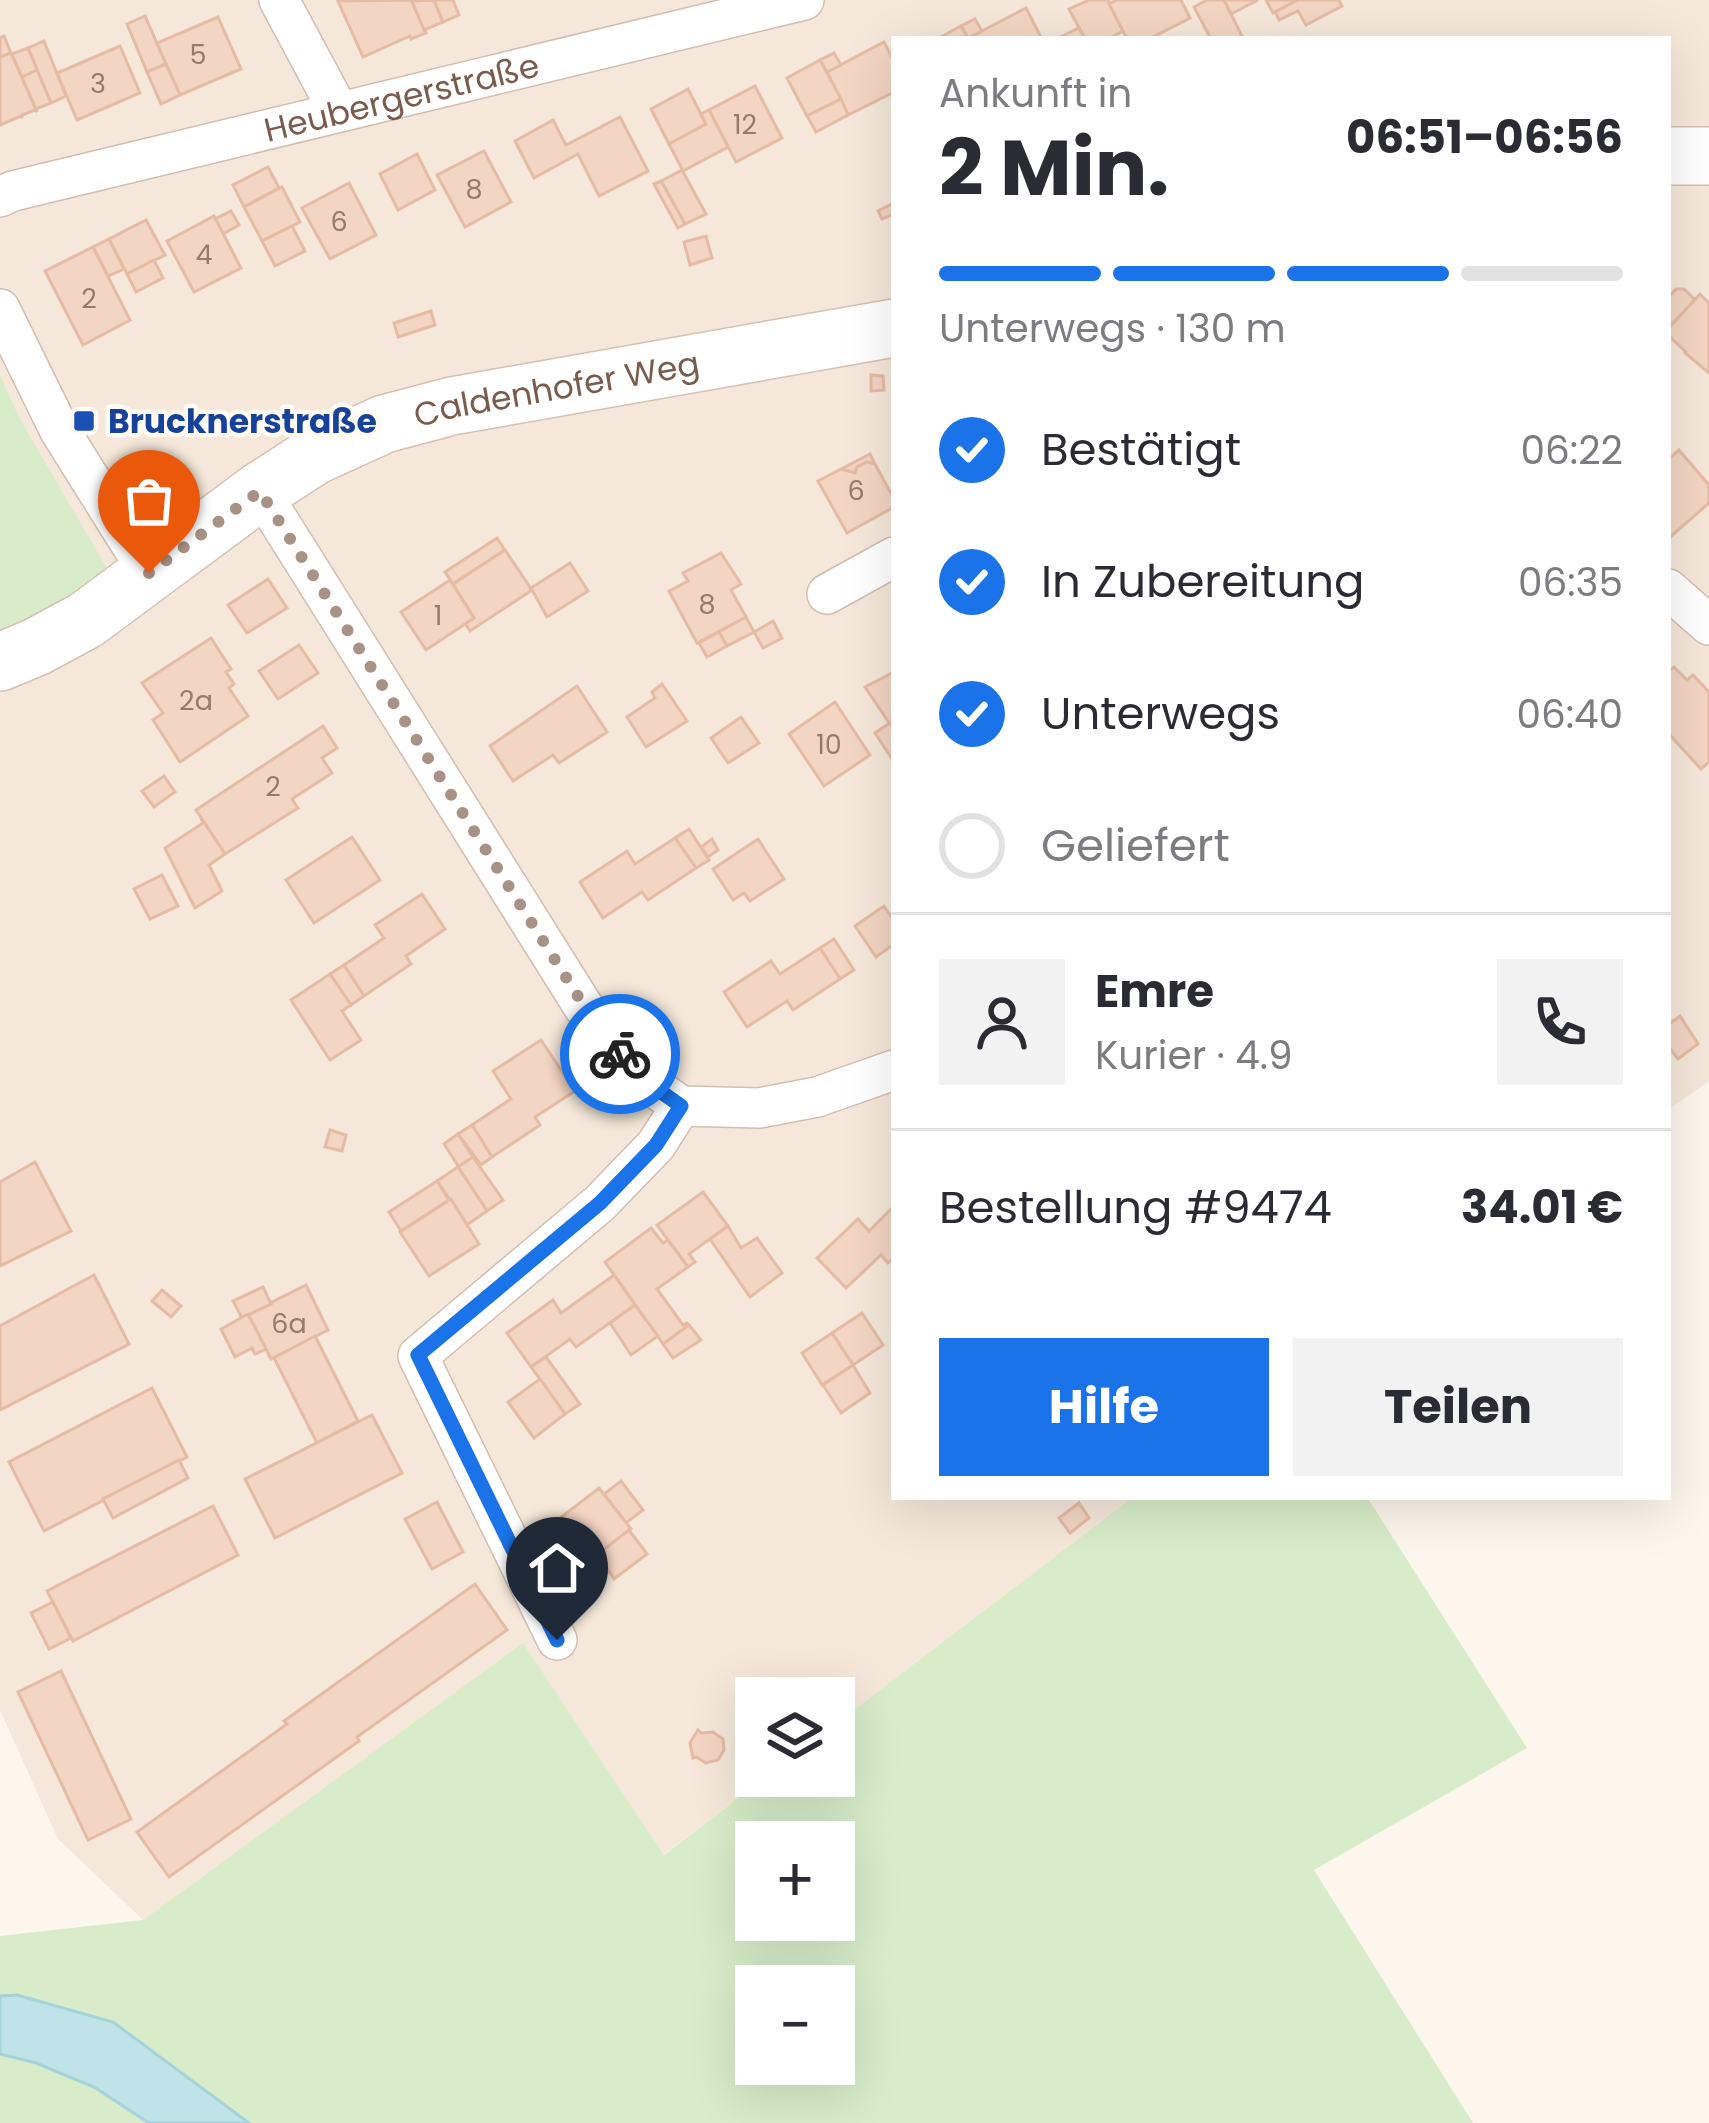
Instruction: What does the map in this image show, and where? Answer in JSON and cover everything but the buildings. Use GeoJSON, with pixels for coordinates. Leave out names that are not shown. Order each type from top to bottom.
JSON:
{"type":"FeatureCollection","features":[{"type":"Feature","properties":{"kind":"main road"},"geometry":{"type":"LineString","coordinates":[[1671,156],[1709,156]]}},
{"type":"Feature","properties":{"kind":"main road","name":"Caldenhofer Weg"},"geometry":{"type":"LineString","coordinates":[[0,662],[86,620],[314,456],[384,424],[891,329]]}},
{"type":"Feature","properties":{"kind":"street"},"geometry":{"type":"LineString","coordinates":[[279,0],[338,112]]}},
{"type":"Feature","properties":{"kind":"street","name":"Heubergerstraße"},"geometry":{"type":"LineString","coordinates":[[0,197],[13,190],[338,112],[696,12],[804,0]]}},
{"type":"Feature","properties":{"kind":"street"},"geometry":{"type":"LineString","coordinates":[[0,309],[60,431],[149,573]]}},
{"type":"Feature","properties":{"kind":"street"},"geometry":{"type":"LineString","coordinates":[[260,491],[584,1006],[640,1077],[681,1106],[759,1108],[817,1096],[891,1071]]}},
{"type":"Feature","properties":{"kind":"street"},"geometry":{"type":"LineString","coordinates":[[827,594],[891,559]]}},
{"type":"Feature","properties":{"kind":"street"},"geometry":{"type":"LineString","coordinates":[[1671,592],[1709,625]]}},
{"type":"Feature","properties":{"kind":"street"},"geometry":{"type":"LineString","coordinates":[[557,1640],[418,1355],[600,1203],[656,1145],[681,1106]]}},
{"type":"Feature","properties":{"kind":"shaded area"},"geometry":{"type":"Polygon","coordinates":[[[0,0],[1709,0],[1709,1081],[1671,1108],[1671,36],[891,36],[891,1500],[1129,1500],[855,1709],[855,1677],[735,1677],[735,1797],[739,1797],[663,1855],[523,1644],[143,1920],[58,1839],[0,1710],[0,644],[20,419],[0,375],[0,0]]]}},
{"type":"Feature","properties":{"kind":"green space"},"geometry":{"type":"Polygon","coordinates":[[[0,375],[20,419],[112,577],[0,644],[0,375]]]}},
{"type":"Feature","properties":{"kind":"green space"},"geometry":{"type":"Polygon","coordinates":[[[1129,1500],[1369,1500],[1527,1748],[1314,1870],[1473,2123],[249,2123],[113,2022],[17,1995],[0,1996],[0,1936],[143,1920],[523,1643],[664,1855],[740,1797],[855,1797],[855,1709],[1129,1500]]]}},
{"type":"Feature","properties":{"kind":"green space"},"geometry":{"type":"Polygon","coordinates":[[[0,2054],[91,2080],[173,2123],[0,2123],[0,2054]]]}},
{"type":"Feature","properties":{"kind":"water"},"geometry":{"type":"Polygon","coordinates":[[[17,1995],[113,2022],[249,2123],[149,2123],[94,2087],[0,2054],[0,1996],[17,1995]]]}},
{"type":"Feature","properties":{"kind":"way so far"},"geometry":{"type":"LineString","coordinates":[[149,573],[260,491],[584,1006],[620,1054]]}},
{"type":"Feature","properties":{"kind":"place","name":"Brucknerstraße"},"geometry":{"type":"Point","coordinates":[84,421]}},
{"type":"Feature","properties":{"kind":"route"},"geometry":{"type":"LineString","coordinates":[[557,1640],[418,1355],[600,1203],[656,1145],[681,1106],[640,1077],[620,1054]]}}]}
